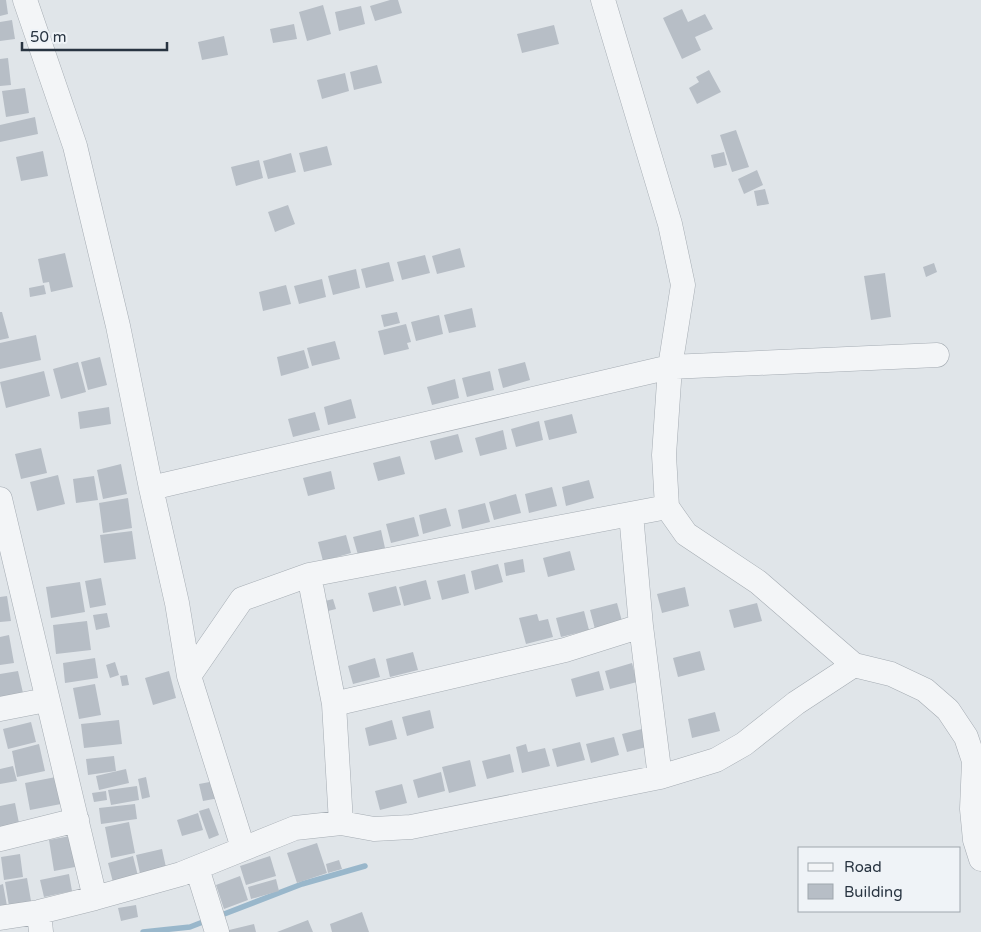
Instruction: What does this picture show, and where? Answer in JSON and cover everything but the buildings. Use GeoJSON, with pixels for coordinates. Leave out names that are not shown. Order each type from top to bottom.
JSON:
{"type":"FeatureCollection","features":[{"type":"Feature","properties":{"kind":"street"},"geometry":{"type":"LineString","coordinates":[[25,0],[75,146],[118,326],[177,603],[189,676],[244,848]]}},
{"type":"Feature","properties":{"kind":"street"},"geometry":{"type":"LineString","coordinates":[[603,0],[670,224],[683,285],[670,368],[664,455],[667,507],[686,534],[758,582],[854,665],[891,674],[925,690],[948,710],[966,737],[974,761],[972,809],[975,840],[981,859]]}},
{"type":"Feature","properties":{"kind":"street"},"geometry":{"type":"LineString","coordinates":[[151,488],[670,368],[936,355]]}},
{"type":"Feature","properties":{"kind":"street"},"geometry":{"type":"LineString","coordinates":[[0,499],[9,574],[46,700],[78,820],[96,898]]}},
{"type":"Feature","properties":{"kind":"street"},"geometry":{"type":"LineString","coordinates":[[189,676],[242,599],[309,575],[667,507]]}},
{"type":"Feature","properties":{"kind":"street"},"geometry":{"type":"LineString","coordinates":[[631,514],[660,777]]}},
{"type":"Feature","properties":{"kind":"street"},"geometry":{"type":"LineString","coordinates":[[309,575],[334,704],[341,823]]}},
{"type":"Feature","properties":{"kind":"street"},"geometry":{"type":"LineString","coordinates":[[334,704],[565,650],[642,626]]}},
{"type":"Feature","properties":{"kind":"street"},"geometry":{"type":"LineString","coordinates":[[0,918],[40,922],[96,898],[181,874],[295,828],[341,823],[374,829],[411,827],[660,777],[716,760],[744,744],[796,703],[854,665]]}},
{"type":"Feature","properties":{"kind":"street"},"geometry":{"type":"LineString","coordinates":[[0,709],[46,700]]}},
{"type":"Feature","properties":{"kind":"street"},"geometry":{"type":"LineString","coordinates":[[0,839],[78,820]]}},
{"type":"Feature","properties":{"kind":"street"},"geometry":{"type":"LineString","coordinates":[[197,868],[217,932]]}},
{"type":"Feature","properties":{"kind":"waterway"},"geometry":{"type":"LineString","coordinates":[[219,916],[302,884],[365,866]]}},
{"type":"Feature","properties":{"kind":"waterway"},"geometry":{"type":"LineString","coordinates":[[143,932],[190,927],[208,920]]}}]}
